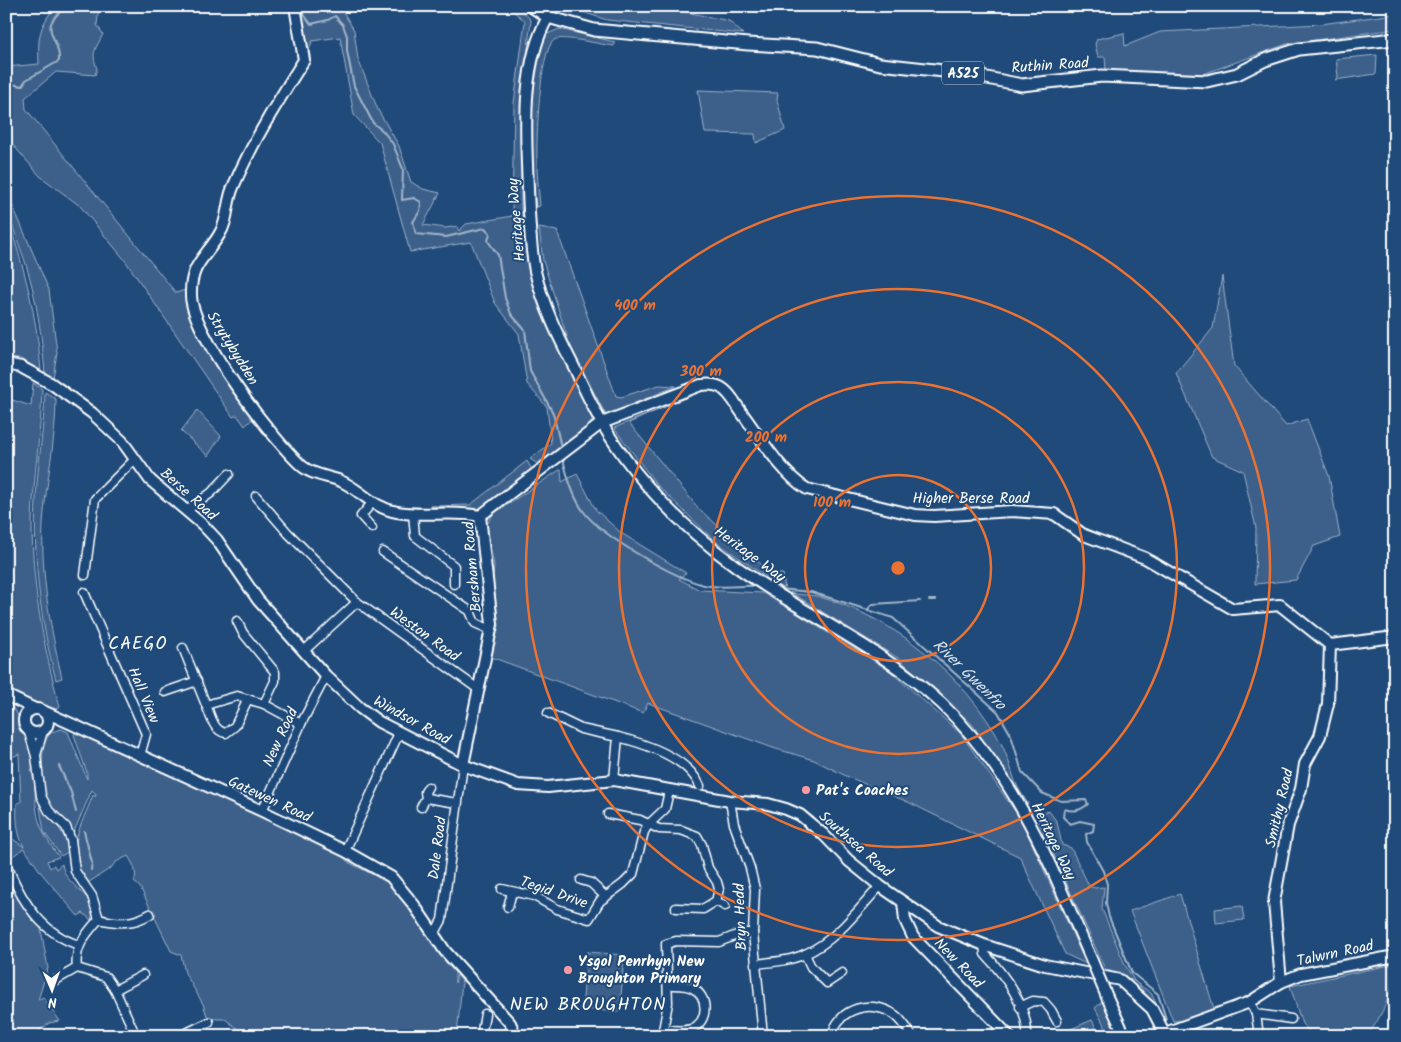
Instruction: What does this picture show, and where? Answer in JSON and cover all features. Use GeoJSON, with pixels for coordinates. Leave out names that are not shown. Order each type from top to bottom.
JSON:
{"type":"FeatureCollection","features":[{"type":"Feature","properties":{"kind":"main road","name":"Ruthin Road"},"geometry":{"type":"LineString","coordinates":[[531,6],[548,17],[576,26],[612,32],[817,48],[880,64],[962,73],[1022,85],[1102,76],[1208,81],[1237,74],[1265,60],[1299,49],[1395,39]]}},
{"type":"Feature","properties":{"kind":"street","name":"Strytybydden"},"geometry":{"type":"LineString","coordinates":[[295,6],[304,60],[256,138],[232,188],[228,212],[219,235],[204,253],[193,275],[191,296],[196,320],[229,374],[260,418],[304,468],[348,485],[372,503],[396,512],[462,512],[480,516]]}},
{"type":"Feature","properties":{"kind":"street","name":"Heritage Way"},"geometry":{"type":"LineString","coordinates":[[548,17],[538,35],[525,112],[528,200],[535,271],[552,326],[602,423],[637,473],[674,514],[737,567],[879,654],[942,704],[992,760],[1038,839],[1125,1036]]}},
{"type":"Feature","properties":{"kind":"street","name":"Berse Road"},"geometry":{"type":"LineString","coordinates":[[6,364],[21,367],[52,384],[92,413],[122,441],[150,480],[217,540],[258,600],[326,676]]}},
{"type":"Feature","properties":{"kind":"street","name":"Higher Berse Road"},"geometry":{"type":"LineString","coordinates":[[602,423],[701,385],[710,384],[722,388],[731,397],[770,451],[799,485],[807,489],[915,515],[934,516],[1012,511],[1054,514],[1084,535],[1145,558],[1233,609],[1280,605],[1330,645]]}},
{"type":"Feature","properties":{"kind":"street","name":"Bersham Road"},"geometry":{"type":"LineString","coordinates":[[463,765],[492,618],[480,516],[602,423]]}},
{"type":"Feature","properties":{"kind":"street"},"geometry":{"type":"LineString","coordinates":[[85,575],[94,499],[134,460]]}},
{"type":"Feature","properties":{"kind":"street"},"geometry":{"type":"LineString","coordinates":[[186,511],[211,493],[229,474]]}},
{"type":"Feature","properties":{"kind":"street","name":"Weston Road"},"geometry":{"type":"LineString","coordinates":[[256,496],[288,532],[357,602],[478,689]]}},
{"type":"Feature","properties":{"kind":"street"},"geometry":{"type":"LineString","coordinates":[[372,503],[362,516],[372,528]]}},
{"type":"Feature","properties":{"kind":"street"},"geometry":{"type":"LineString","coordinates":[[413,513],[415,536],[454,566],[454,584]]}},
{"type":"Feature","properties":{"kind":"street"},"geometry":{"type":"LineString","coordinates":[[383,552],[470,611],[475,624],[491,630]]}},
{"type":"Feature","properties":{"kind":"street","name":"Hall View"},"geometry":{"type":"LineString","coordinates":[[84,592],[146,734],[140,756]]}},
{"type":"Feature","properties":{"kind":"street"},"geometry":{"type":"LineString","coordinates":[[304,651],[357,602]]}},
{"type":"Feature","properties":{"kind":"street"},"geometry":{"type":"LineString","coordinates":[[237,621],[243,633],[275,672],[275,681],[264,704]]}},
{"type":"Feature","properties":{"kind":"street"},"geometry":{"type":"LineString","coordinates":[[1330,645],[1395,637]]}},
{"type":"Feature","properties":{"kind":"street","name":"Smithy Road"},"geometry":{"type":"LineString","coordinates":[[1281,982],[1274,902],[1288,825],[1301,789],[1304,764],[1320,736],[1328,704],[1330,645]]}},
{"type":"Feature","properties":{"kind":"street"},"geometry":{"type":"LineString","coordinates":[[183,648],[215,728],[220,732],[226,733],[235,726],[248,699]]}},
{"type":"Feature","properties":{"kind":"street","name":"New Road"},"geometry":{"type":"LineString","coordinates":[[262,811],[301,724],[326,676]]}},
{"type":"Feature","properties":{"kind":"street","name":"Windsor Road"},"geometry":{"type":"LineString","coordinates":[[326,676],[360,708],[399,733],[463,765]]}},
{"type":"Feature","properties":{"kind":"street"},"geometry":{"type":"LineString","coordinates":[[165,692],[197,682]]}},
{"type":"Feature","properties":{"kind":"street","name":"Gatewen Road"},"geometry":{"type":"LineString","coordinates":[[7,695],[262,811],[345,851],[390,878],[414,904],[445,951],[510,1023],[516,1036]]}},
{"type":"Feature","properties":{"kind":"street","name":"Gatewen Road"},"geometry":{"type":"LineString","coordinates":[[7,695],[25,717],[28,730]]}},
{"type":"Feature","properties":{"kind":"street"},"geometry":{"type":"LineString","coordinates":[[206,705],[237,696],[264,704],[301,724]]}},
{"type":"Feature","properties":{"kind":"street"},"geometry":{"type":"LineString","coordinates":[[25,717],[28,712],[38,709],[48,718],[36,756]]}},
{"type":"Feature","properties":{"kind":"street"},"geometry":{"type":"LineString","coordinates":[[548,712],[581,729],[618,736],[656,750],[688,767],[700,786]]}},
{"type":"Feature","properties":{"kind":"street"},"geometry":{"type":"LineString","coordinates":[[28,730],[35,733],[56,722],[72,723]]}},
{"type":"Feature","properties":{"kind":"street"},"geometry":{"type":"LineString","coordinates":[[28,730],[36,756],[41,796],[49,811],[66,827],[71,840],[75,871],[92,896],[99,919]]}},
{"type":"Feature","properties":{"kind":"street"},"geometry":{"type":"LineString","coordinates":[[345,851],[399,733]]}},
{"type":"Feature","properties":{"kind":"street"},"geometry":{"type":"LineString","coordinates":[[614,780],[618,736]]}},
{"type":"Feature","properties":{"kind":"street","name":"Southsea Road"},"geometry":{"type":"LineString","coordinates":[[463,765],[505,781],[530,787],[614,780],[730,801],[768,804],[800,815],[880,886],[938,926],[984,945],[1045,965],[1120,980],[1152,1009],[1165,1034]]}},
{"type":"Feature","properties":{"kind":"street","name":"Dale Road"},"geometry":{"type":"LineString","coordinates":[[432,932],[437,929],[442,920],[463,765]]}},
{"type":"Feature","properties":{"kind":"street"},"geometry":{"type":"LineString","coordinates":[[421,807],[426,798],[425,792],[428,787]]}},
{"type":"Feature","properties":{"kind":"street","name":"Tegid Drive"},"geometry":{"type":"LineString","coordinates":[[502,888],[534,896],[557,909],[589,919],[600,901],[633,874],[644,832],[648,824],[665,809],[669,791]]}},
{"type":"Feature","properties":{"kind":"street"},"geometry":{"type":"LineString","coordinates":[[426,798],[457,803]]}},
{"type":"Feature","properties":{"kind":"street","name":"Bryn Hedd"},"geometry":{"type":"LineString","coordinates":[[730,801],[734,824],[753,879],[753,933],[763,1036]]}},
{"type":"Feature","properties":{"kind":"street"},"geometry":{"type":"LineString","coordinates":[[608,814],[640,820],[669,831],[681,830],[697,836],[702,845],[708,868],[717,882],[719,889],[716,901],[703,909],[676,908]]}},
{"type":"Feature","properties":{"kind":"street"},"geometry":{"type":"LineString","coordinates":[[9,870],[35,917],[52,933],[64,940],[79,945]]}},
{"type":"Feature","properties":{"kind":"street"},"geometry":{"type":"LineString","coordinates":[[581,880],[591,883],[606,898]]}},
{"type":"Feature","properties":{"kind":"street"},"geometry":{"type":"LineString","coordinates":[[756,964],[805,954],[834,936],[880,886]]}},
{"type":"Feature","properties":{"kind":"street"},"geometry":{"type":"LineString","coordinates":[[508,907],[512,892]]}},
{"type":"Feature","properties":{"kind":"street"},"geometry":{"type":"LineString","coordinates":[[716,901],[726,906]]}},
{"type":"Feature","properties":{"kind":"street","name":"New Road"},"geometry":{"type":"LineString","coordinates":[[903,902],[905,920],[913,937],[1009,1036]]}},
{"type":"Feature","properties":{"kind":"street"},"geometry":{"type":"LineString","coordinates":[[99,919],[113,923],[138,922],[150,914]]}},
{"type":"Feature","properties":{"kind":"street"},"geometry":{"type":"LineString","coordinates":[[77,968],[76,959],[79,945],[99,919]]}},
{"type":"Feature","properties":{"kind":"street"},"geometry":{"type":"LineString","coordinates":[[668,984],[692,987],[702,998],[705,1010],[702,1020],[692,1028],[663,1032],[668,1002],[666,944],[676,941],[719,942],[742,933],[753,933]]}},
{"type":"Feature","properties":{"kind":"street"},"geometry":{"type":"LineString","coordinates":[[984,945],[984,954],[1006,978],[1020,1007],[1027,1036]]}},
{"type":"Feature","properties":{"kind":"street"},"geometry":{"type":"LineString","coordinates":[[805,954],[817,974],[827,983],[842,974]]}},
{"type":"Feature","properties":{"kind":"street","name":"Talwrn Road"},"geometry":{"type":"LineString","coordinates":[[1165,1034],[1250,1002],[1281,982],[1328,968],[1395,956]]}},
{"type":"Feature","properties":{"kind":"street"},"geometry":{"type":"LineString","coordinates":[[56,980],[77,968],[106,977],[116,990],[136,1036]]}},
{"type":"Feature","properties":{"kind":"street"},"geometry":{"type":"LineString","coordinates":[[116,990],[142,975]]}},
{"type":"Feature","properties":{"kind":"street"},"geometry":{"type":"LineString","coordinates":[[1020,1007],[1034,1001],[1044,1002],[1057,1021]]}},
{"type":"Feature","properties":{"kind":"street"},"geometry":{"type":"LineString","coordinates":[[1250,1002],[1256,1014],[1259,1036]]}},
{"type":"Feature","properties":{"kind":"street"},"geometry":{"type":"LineString","coordinates":[[832,1036],[839,1021],[848,1012],[858,1008],[873,1007],[893,1014],[912,1036]]}},
{"type":"Feature","properties":{"kind":"street"},"geometry":{"type":"LineString","coordinates":[[481,1036],[485,1014]]}},
{"type":"Feature","properties":{"kind":"street"},"geometry":{"type":"LineString","coordinates":[[1256,1014],[1291,1019]]}},
{"type":"Feature","properties":{"kind":"street"},"geometry":{"type":"LineString","coordinates":[[180,1036],[209,1022]]}},
{"type":"Feature","properties":{"kind":"shaded area"},"geometry":{"type":"Polygon","coordinates":[[[56,6],[99,6],[97,25],[103,34],[94,54],[97,69],[95,75],[56,72],[25,98],[26,109],[176,293],[185,290],[188,273],[189,305],[193,321],[256,416],[245,426],[237,415],[233,417],[124,259],[80,206],[40,176],[6,137],[6,67],[39,64],[40,33],[50,13],[56,6]]]}},
{"type":"Feature","properties":{"kind":"shaded area"},"geometry":{"type":"Polygon","coordinates":[[[298,6],[318,6],[342,10],[354,30],[358,59],[378,110],[399,146],[411,182],[423,189],[440,193],[423,225],[446,228],[457,226],[459,231],[466,224],[512,216],[514,103],[525,21],[507,6],[518,6],[531,20],[521,113],[521,207],[523,225],[525,225],[534,272],[593,419],[587,429],[539,465],[530,459],[551,443],[547,407],[527,384],[519,334],[495,303],[471,242],[410,252],[380,143],[354,115],[340,37],[312,41],[307,58],[298,6]]]}},
{"type":"Feature","properties":{"kind":"shaded area"},"geometry":{"type":"Polygon","coordinates":[[[564,6],[658,6],[729,21],[743,34],[607,20],[564,6]]]}},
{"type":"Feature","properties":{"kind":"shaded area"},"geometry":{"type":"Polygon","coordinates":[[[1395,14],[1395,29],[1287,44],[1203,74],[1106,71],[1105,57],[1098,57],[1095,44],[1097,39],[1124,33],[1125,46],[1160,32],[1321,24],[1395,14]]]}},
{"type":"Feature","properties":{"kind":"shaded area"},"geometry":{"type":"Polygon","coordinates":[[[559,29],[615,42],[614,46],[574,39],[558,39],[554,40],[549,48],[542,79],[538,119],[537,174],[540,206],[536,207],[531,143],[533,99],[545,35],[559,29]]]}},
{"type":"Feature","properties":{"kind":"shaded area"},"geometry":{"type":"Polygon","coordinates":[[[1377,55],[1376,74],[1335,80],[1338,77],[1336,59],[1377,55]]]}},
{"type":"Feature","properties":{"kind":"shaded area"},"geometry":{"type":"Polygon","coordinates":[[[698,90],[778,93],[777,100],[785,130],[756,143],[755,134],[705,133],[698,90]]]}},
{"type":"Feature","properties":{"kind":"shaded area"},"geometry":{"type":"Polygon","coordinates":[[[6,190],[49,290],[57,352],[53,379],[45,373],[35,299],[26,264],[11,222],[6,190]]]}},
{"type":"Feature","properties":{"kind":"shaded area"},"geometry":{"type":"Polygon","coordinates":[[[6,213],[29,291],[41,371],[21,359],[6,359],[6,266],[13,266],[6,237],[6,213]]]}},
{"type":"Feature","properties":{"kind":"shaded area"},"geometry":{"type":"Polygon","coordinates":[[[539,228],[557,231],[616,396],[621,397],[659,385],[676,386],[606,415],[571,349],[543,261],[539,228]]]}},
{"type":"Feature","properties":{"kind":"shaded area"},"geometry":{"type":"Polygon","coordinates":[[[1222,276],[1234,366],[1286,426],[1307,419],[1329,476],[1340,537],[1314,546],[1296,580],[1255,584],[1256,528],[1243,471],[1212,457],[1176,373],[1213,328],[1222,276]]]}},
{"type":"Feature","properties":{"kind":"shaded area"},"geometry":{"type":"Polygon","coordinates":[[[33,383],[42,389],[32,523],[34,569],[48,661],[60,707],[56,709],[22,698],[6,685],[6,398],[31,406],[33,383]]]}},
{"type":"Feature","properties":{"kind":"shaded area"},"geometry":{"type":"Polygon","coordinates":[[[45,392],[56,399],[43,523],[43,562],[47,601],[62,678],[56,680],[50,657],[39,590],[35,521],[45,392]]]}},
{"type":"Feature","properties":{"kind":"shaded area"},"geometry":{"type":"Polygon","coordinates":[[[672,404],[629,423],[699,509],[772,574],[783,574],[785,590],[715,541],[657,485],[614,428],[672,404]]]}},
{"type":"Feature","properties":{"kind":"shaded area"},"geometry":{"type":"Polygon","coordinates":[[[197,410],[221,436],[208,456],[181,431],[197,410]]]}},
{"type":"Feature","properties":{"kind":"shaded area"},"geometry":{"type":"Polygon","coordinates":[[[527,461],[532,470],[482,508],[430,506],[470,505],[527,461]]]}},
{"type":"Feature","properties":{"kind":"shaded area"},"geometry":{"type":"Polygon","coordinates":[[[561,469],[562,482],[577,474],[596,510],[621,533],[686,573],[679,579],[700,590],[763,593],[889,670],[961,734],[1022,821],[1086,964],[1065,954],[1020,857],[908,802],[846,776],[814,760],[773,748],[648,703],[643,713],[491,657],[499,626],[493,581],[494,565],[486,526],[493,514],[561,469]]]}},
{"type":"Feature","properties":{"kind":"shaded area"},"geometry":{"type":"Polygon","coordinates":[[[790,592],[820,597],[875,619],[926,653],[969,696],[987,720],[1002,745],[1016,784],[1028,804],[972,724],[898,658],[790,592]]]}},
{"type":"Feature","properties":{"kind":"shaded area"},"geometry":{"type":"Polygon","coordinates":[[[6,700],[17,714],[26,731],[33,759],[34,768],[31,769],[41,828],[59,857],[47,861],[50,868],[54,865],[56,869],[62,864],[64,872],[69,879],[91,904],[91,920],[83,913],[78,916],[42,874],[24,848],[6,861],[6,834],[24,847],[18,831],[17,820],[17,803],[21,802],[19,754],[12,757],[13,763],[6,766],[6,725],[9,727],[6,721],[6,700]]]}},
{"type":"Feature","properties":{"kind":"shaded area"},"geometry":{"type":"Polygon","coordinates":[[[61,729],[68,732],[87,779],[87,773],[74,735],[75,732],[182,778],[342,855],[348,862],[389,883],[406,902],[434,945],[444,952],[446,962],[455,973],[455,983],[457,975],[462,981],[457,1036],[247,1036],[225,1019],[207,1016],[203,1004],[185,973],[181,955],[171,951],[140,887],[134,882],[135,871],[128,856],[116,862],[111,868],[86,884],[76,859],[77,838],[93,795],[95,797],[96,794],[92,790],[73,834],[51,807],[43,781],[42,758],[44,747],[52,732],[61,729]]]}},
{"type":"Feature","properties":{"kind":"shaded area"},"geometry":{"type":"Polygon","coordinates":[[[38,796],[45,811],[63,835],[68,852],[61,856],[44,832],[38,796]]]}},
{"type":"Feature","properties":{"kind":"shaded area"},"geometry":{"type":"Polygon","coordinates":[[[1049,811],[1057,822],[1062,845],[1071,848],[1089,886],[1095,888],[1104,887],[1102,909],[1125,965],[1135,981],[1105,969],[1036,815],[1049,811]]]}},
{"type":"Feature","properties":{"kind":"shaded area"},"geometry":{"type":"Polygon","coordinates":[[[6,875],[32,920],[40,924],[48,968],[38,1000],[43,997],[60,1021],[49,1023],[33,1036],[6,1036],[6,875]]]}},
{"type":"Feature","properties":{"kind":"shaded area"},"geometry":{"type":"Polygon","coordinates":[[[1180,894],[1214,1009],[1182,1021],[1173,1021],[1130,911],[1180,894]]]}},
{"type":"Feature","properties":{"kind":"shaded area"},"geometry":{"type":"Polygon","coordinates":[[[1242,906],[1244,920],[1216,923],[1215,909],[1242,906]]]}},
{"type":"Feature","properties":{"kind":"shaded area"},"geometry":{"type":"Polygon","coordinates":[[[587,952],[624,955],[620,1012],[582,1009],[587,952]]]}},
{"type":"Feature","properties":{"kind":"shaded area"},"geometry":{"type":"Polygon","coordinates":[[[1395,964],[1393,983],[1387,1002],[1367,1036],[1314,1036],[1302,1024],[1290,986],[1395,964]]]}},
{"type":"Feature","properties":{"kind":"shaded area"},"geometry":{"type":"Polygon","coordinates":[[[1137,984],[1151,993],[1162,1015],[1137,984]]]}},
{"type":"Feature","properties":{"kind":"shaded area"},"geometry":{"type":"Polygon","coordinates":[[[1103,1001],[1118,1036],[1110,1036],[1095,1008],[1103,1001]]]}},
{"type":"Feature","properties":{"kind":"shaded area"},"geometry":{"type":"Polygon","coordinates":[[[1092,1020],[1100,1036],[1064,1036],[1066,1031],[1092,1020]]]}},
{"type":"Feature","properties":{"kind":"waterway","name":"River Gwenfro"},"geometry":{"type":"LineString","coordinates":[[6,83],[22,86],[26,80],[59,61],[59,52],[50,27],[52,21],[68,6]]}},
{"type":"Feature","properties":{"kind":"waterway","name":"River Gwenfro"},"geometry":{"type":"LineString","coordinates":[[302,6],[302,12],[311,24],[328,20],[335,16],[343,25],[347,36],[347,51],[354,86],[373,123],[383,131],[393,144],[403,169],[402,200],[414,198],[421,202],[420,211],[413,222],[416,234],[446,237],[485,228],[490,233],[488,241],[498,255],[505,298],[511,314],[525,330],[530,371],[553,413],[561,447]]}},
{"type":"Feature","properties":{"kind":"waterway","name":"River Gwenfro"},"geometry":{"type":"LineString","coordinates":[[563,459],[580,507],[594,522],[623,544],[658,565],[691,581],[717,587],[758,586]]}},
{"type":"Feature","properties":{"kind":"waterway","name":"River Gwenfro"},"geometry":{"type":"LineString","coordinates":[[780,589],[811,592],[893,618],[998,712],[1011,735],[1022,772],[1042,793],[1061,801],[1086,800],[1088,804],[1080,809],[1074,811],[1064,809],[1063,817],[1070,824],[1080,821],[1094,824],[1093,831],[1086,834],[1087,842],[1103,871],[1107,884],[1106,903],[1109,917],[1132,973],[1158,994],[1166,1019]]}},
{"type":"Feature","properties":{"kind":"waterway"},"geometry":{"type":"LineString","coordinates":[[929,600],[936,600]]}},
{"type":"Feature","properties":{"kind":"waterway"},"geometry":{"type":"LineString","coordinates":[[868,609],[873,604],[920,601]]}},
{"type":"Feature","properties":{"kind":"waterway"},"geometry":{"type":"LineString","coordinates":[[59,766],[71,792],[76,812]]}},
{"type":"Feature","properties":{"kind":"waterway"},"geometry":{"type":"LineString","coordinates":[[84,831],[92,863],[91,870]]}},
{"type":"Feature","properties":{"kind":"place","name":"Pat's Coaches"},"geometry":{"type":"Point","coordinates":[806,790]}},
{"type":"Feature","properties":{"kind":"place","name":"Ysgol Penrhyn New Broughton Primary"},"geometry":{"type":"Point","coordinates":[568,970]}},
{"type":"Feature","properties":{"kind":"district","name":"CAEGO"},"geometry":{"type":"Point","coordinates":[138,643]}},
{"type":"Feature","properties":{"kind":"district","name":"NEW BROUGHTON"},"geometry":{"type":"Point","coordinates":[588,1004]}}]}
